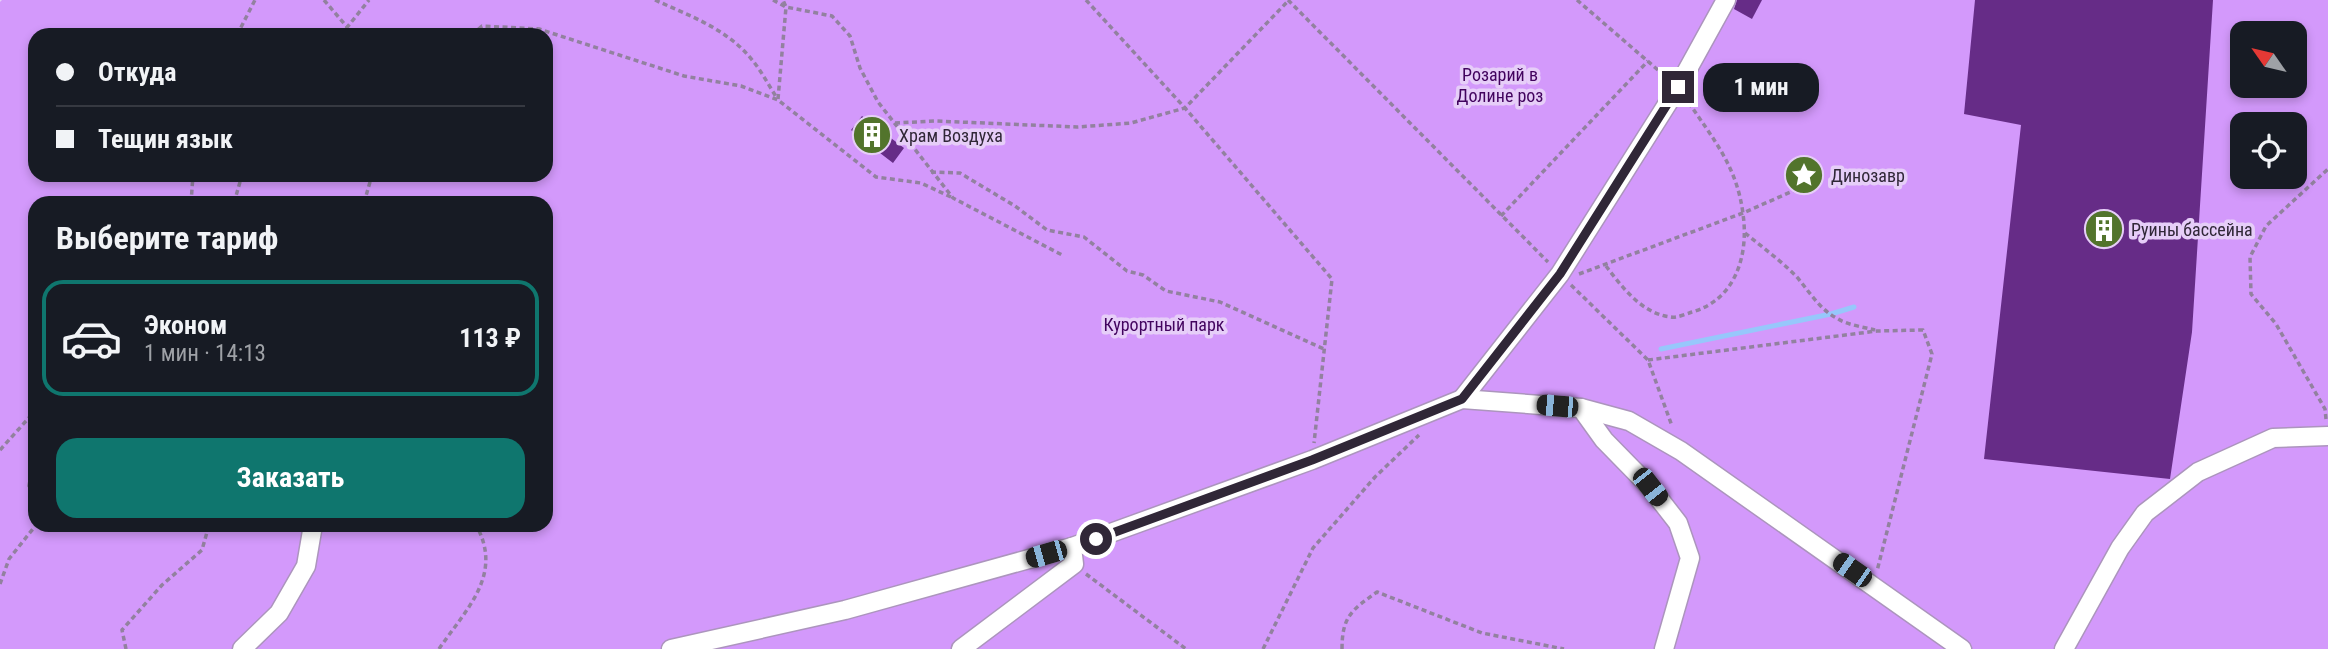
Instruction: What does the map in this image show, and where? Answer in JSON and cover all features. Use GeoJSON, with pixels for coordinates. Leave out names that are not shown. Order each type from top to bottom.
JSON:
{"type":"FeatureCollection","features":[{"type":"Feature","properties":{"kind":"lane"},"geometry":{"type":"LineString","coordinates":[[1462,399],[1560,274],[1678,87],[1726,0]]}},
{"type":"Feature","properties":{"kind":"lane"},"geometry":{"type":"LineString","coordinates":[[671,649],[1073,556],[1462,399],[1581,408],[1629,421],[1681,451],[1962,649]]}},
{"type":"Feature","properties":{"kind":"lane"},"geometry":{"type":"LineString","coordinates":[[1581,408],[1604,440],[1650,487],[1678,523],[1690,558],[1664,649]]}},
{"type":"Feature","properties":{"kind":"lane"},"geometry":{"type":"LineString","coordinates":[[2064,649],[2120,548],[2146,513],[2198,472],[2273,438],[2327,436]]}},
{"type":"Feature","properties":{"kind":"lane"},"geometry":{"type":"LineString","coordinates":[[242,649],[279,613],[306,566],[312,532]]}},
{"type":"Feature","properties":{"kind":"lane"},"geometry":{"type":"LineString","coordinates":[[961,649],[1073,556]]}},
{"type":"Feature","properties":{"kind":"path"},"geometry":{"type":"LineString","coordinates":[[241,28],[255,0]]}},
{"type":"Feature","properties":{"kind":"path"},"geometry":{"type":"LineString","coordinates":[[324,0],[347,27],[369,0]]}},
{"type":"Feature","properties":{"kind":"path"},"geometry":{"type":"LineString","coordinates":[[655,0],[710,24],[737,44],[753,61],[778,100]]}},
{"type":"Feature","properties":{"kind":"path"},"geometry":{"type":"LineString","coordinates":[[773,0],[786,8],[832,16],[850,36],[878,102],[930,172],[953,198]]}},
{"type":"Feature","properties":{"kind":"path"},"geometry":{"type":"LineString","coordinates":[[778,100],[786,8],[783,0]]}},
{"type":"Feature","properties":{"kind":"path"},"geometry":{"type":"LineString","coordinates":[[1086,0],[1185,108],[1332,279],[1312,460]]}},
{"type":"Feature","properties":{"kind":"path"},"geometry":{"type":"LineString","coordinates":[[895,123],[936,121],[1077,127],[1131,123],[1185,108],[1288,0],[1501,216],[1648,360],[1681,451]]}},
{"type":"Feature","properties":{"kind":"path"},"geometry":{"type":"LineString","coordinates":[[1577,0],[1678,87],[1731,167],[1743,213],[1745,233],[1741,261],[1729,290],[1701,309],[1672,318],[1644,307],[1623,288],[1606,266]]}},
{"type":"Feature","properties":{"kind":"path"},"geometry":{"type":"LineString","coordinates":[[480,28],[519,28]]}},
{"type":"Feature","properties":{"kind":"path"},"geometry":{"type":"LineString","coordinates":[[553,34],[684,76],[741,86],[778,100],[876,177],[921,183],[1064,256]]}},
{"type":"Feature","properties":{"kind":"path"},"geometry":{"type":"LineString","coordinates":[[1501,216],[1648,61]]}},
{"type":"Feature","properties":{"kind":"path"},"geometry":{"type":"LineString","coordinates":[[2327,436],[2325,409],[2276,324],[2251,294],[2250,257],[2266,226],[2328,169]]}},
{"type":"Feature","properties":{"kind":"path"},"geometry":{"type":"LineString","coordinates":[[930,172],[960,173],[1015,206],[1047,230],[1084,237],[1127,271],[1143,275],[1166,291],[1220,302],[1324,349]]}},
{"type":"Feature","properties":{"kind":"path"},"geometry":{"type":"LineString","coordinates":[[1560,274],[1572,276],[1606,266],[1802,187]]}},
{"type":"Feature","properties":{"kind":"path"},"geometry":{"type":"LineString","coordinates":[[1745,233],[1777,259],[1815,302],[1839,320],[1877,331]]}},
{"type":"Feature","properties":{"kind":"path"},"geometry":{"type":"LineString","coordinates":[[1648,360],[1877,331],[1923,330],[1932,354],[1874,585]]}},
{"type":"Feature","properties":{"kind":"path"},"geometry":{"type":"LineString","coordinates":[[0,450],[28,419]]}},
{"type":"Feature","properties":{"kind":"path"},"geometry":{"type":"LineString","coordinates":[[1263,649],[1313,548],[1375,477],[1424,430]]}},
{"type":"Feature","properties":{"kind":"path"},"geometry":{"type":"LineString","coordinates":[[0,584],[9,559],[30,532]]}},
{"type":"Feature","properties":{"kind":"path"},"geometry":{"type":"LineString","coordinates":[[126,649],[122,630],[162,585],[202,550],[207,532]]}},
{"type":"Feature","properties":{"kind":"path"},"geometry":{"type":"LineString","coordinates":[[439,649],[484,583],[486,543],[480,532]]}},
{"type":"Feature","properties":{"kind":"path"},"geometry":{"type":"LineString","coordinates":[[1073,556],[1186,649]]}},
{"type":"Feature","properties":{"kind":"path"},"geometry":{"type":"LineString","coordinates":[[1342,649],[1342,635],[1349,612],[1377,592],[1482,633],[1564,649]]}},
{"type":"Feature","properties":{"kind":"green space","name":"Курортный парк"},"geometry":{"type":"Polygon","coordinates":[[[2328,0],[2328,649],[0,649],[0,2],[2328,0]]]}},
{"type":"Feature","properties":{"kind":"building"},"geometry":{"type":"Polygon","coordinates":[[[1737,0],[1762,0],[1752,19],[1734,9],[1737,0]]]}},
{"type":"Feature","properties":{"kind":"building","name":"Руины бассейна"},"geometry":{"type":"Polygon","coordinates":[[[1975,0],[2213,0],[2192,332],[2170,479],[1984,459],[2021,125],[1964,114],[1975,0]]]}},
{"type":"Feature","properties":{"kind":"building","name":"Храм Воздуха"},"geometry":{"type":"Polygon","coordinates":[[[862,116],[904,148],[893,163],[880,153],[868,151],[864,141],[851,130],[862,116]]]}},
{"type":"Feature","properties":{"kind":"waterway"},"geometry":{"type":"LineString","coordinates":[[1661,349],[1854,307]]}},
{"type":"Feature","properties":{"kind":"place","name":"Храм Воздуха"},"geometry":{"type":"Point","coordinates":[872,135]}},
{"type":"Feature","properties":{"kind":"place","name":"Динозавр"},"geometry":{"type":"Point","coordinates":[1804,175]}},
{"type":"Feature","properties":{"kind":"place","name":"Руины бассейна"},"geometry":{"type":"Point","coordinates":[2104,229]}},
{"type":"Feature","properties":{"kind":"route"},"geometry":{"type":"LineString","coordinates":[[1096,539],[1312,460],[1462,399],[1560,274],[1678,87]]}},
{"type":"Feature","properties":{"kind":"park label","name":"Розарий в Долине роз"},"geometry":{"type":"Point","coordinates":[1500,84]}}]}
